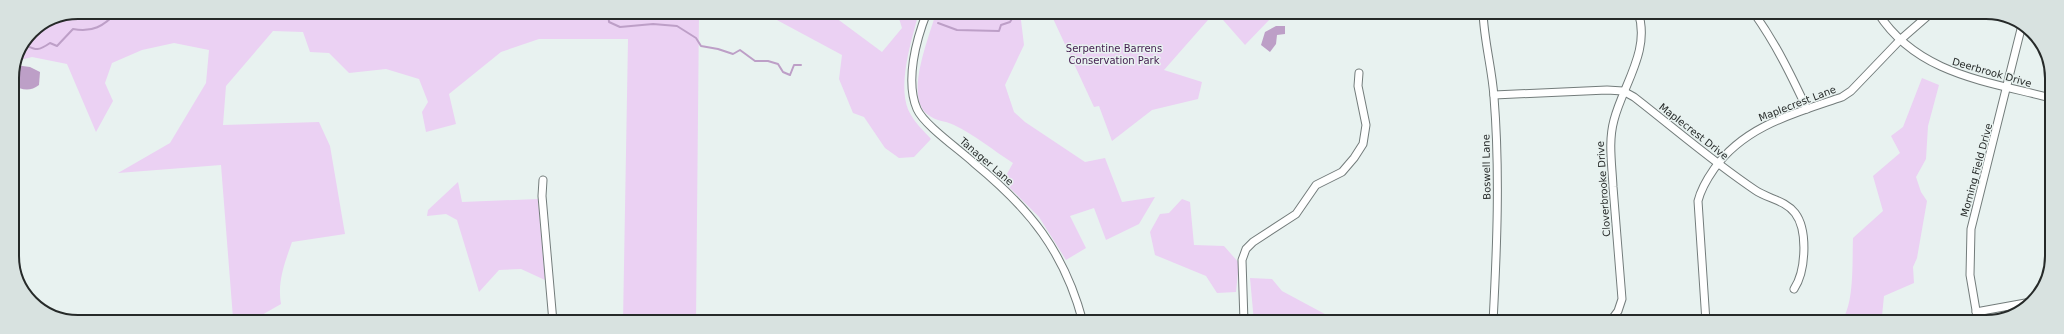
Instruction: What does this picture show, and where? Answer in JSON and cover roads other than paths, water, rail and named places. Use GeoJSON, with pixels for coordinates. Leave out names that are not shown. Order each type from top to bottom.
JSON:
{"type":"FeatureCollection","features":[{"type":"Feature","properties":{"kind":"street","name":"Tanager Lane"},"geometry":{"type":"LineString","coordinates":[[924,19],[920,30],[911,76],[911,93],[918,111],[937,131],[997,182],[1031,216],[1045,234],[1066,272],[1081,315]]}},
{"type":"Feature","properties":{"kind":"street","name":"Boswell Lane"},"geometry":{"type":"LineString","coordinates":[[1483,19],[1484,38],[1494,95],[1497,240],[1493,315]]}},
{"type":"Feature","properties":{"kind":"street","name":"Cloverbrooke Drive"},"geometry":{"type":"LineString","coordinates":[[1615,315],[1622,299],[1610,135],[1623,91],[1638,59],[1641,45],[1639,19]]}},
{"type":"Feature","properties":{"kind":"street"},"geometry":{"type":"LineString","coordinates":[[1758,19],[1772,37],[1785,60],[1806,109]]}},
{"type":"Feature","properties":{"kind":"street","name":"Deerbrook Drive"},"geometry":{"type":"LineString","coordinates":[[1883,19],[1890,30],[1911,50],[1947,70],[2045,96]]}},
{"type":"Feature","properties":{"kind":"street","name":"Maplecrest Lane"},"geometry":{"type":"LineString","coordinates":[[1706,315],[1698,201],[1703,186],[1718,164],[1740,140],[1751,133],[1768,124],[1842,97],[1851,91],[1900,40],[1923,19]]}},
{"type":"Feature","properties":{"kind":"street","name":"Morning Field Drive"},"geometry":{"type":"LineString","coordinates":[[1977,315],[1970,275],[1969,250],[1971,229],[2008,87],[2021,30]]}},
{"type":"Feature","properties":{"kind":"street"},"geometry":{"type":"LineString","coordinates":[[1244,315],[1242,260],[1246,249],[1253,242],[1296,214],[1316,184],[1342,172],[1363,144],[1366,125],[1358,86],[1359,73]]}},
{"type":"Feature","properties":{"kind":"street","name":"Maplecrest Drive"},"geometry":{"type":"LineString","coordinates":[[1494,95],[1607,90],[1623,91],[1634,97],[1718,164],[1757,191],[1790,207],[1799,219],[1803,241],[1803,270],[1794,289]]}},
{"type":"Feature","properties":{"kind":"street"},"geometry":{"type":"LineString","coordinates":[[543,180],[542,196],[553,315]]}},
{"type":"Feature","properties":{"kind":"street"},"geometry":{"type":"LineString","coordinates":[[1976,312],[2020,304]]}},
{"type":"Feature","properties":{"kind":"waterway"},"geometry":{"type":"LineString","coordinates":[[28,47],[39,49],[50,43],[57,46],[73,29],[92,29],[102,25],[109,19]]}},
{"type":"Feature","properties":{"kind":"waterway"},"geometry":{"type":"LineString","coordinates":[[609,19],[609,22],[620,27],[653,24],[677,26],[696,38],[701,46],[718,49],[733,54],[740,50],[755,61],[768,61],[778,64],[783,72],[790,75],[794,65],[801,65]]}},
{"type":"Feature","properties":{"kind":"waterway"},"geometry":{"type":"LineString","coordinates":[[938,23],[957,30],[999,31],[1001,25],[1010,22],[1012,19]]}},
{"type":"Feature","properties":{"kind":"park label","name":"Serpentine Barrens Conservation Park"},"geometry":{"type":"Point","coordinates":[1114,54]}}]}
